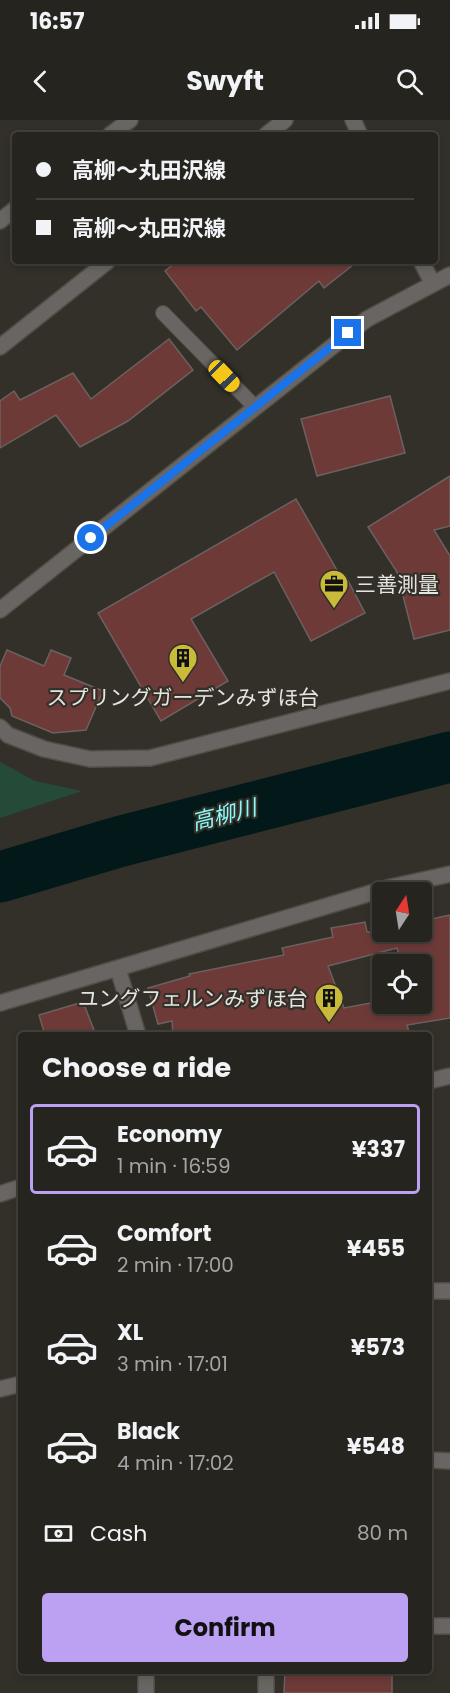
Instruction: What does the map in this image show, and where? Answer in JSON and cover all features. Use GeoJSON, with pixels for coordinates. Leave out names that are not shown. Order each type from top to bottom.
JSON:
{"type":"FeatureCollection","features":[{"type":"Feature","properties":{"kind":"street"},"geometry":{"type":"LineString","coordinates":[[114,132],[130,120]]}},
{"type":"Feature","properties":{"kind":"street"},"geometry":{"type":"LineString","coordinates":[[270,132],[285,120]]}},
{"type":"Feature","properties":{"kind":"street"},"geometry":{"type":"LineString","coordinates":[[0,221],[12,211]]}},
{"type":"Feature","properties":{"kind":"street"},"geometry":{"type":"LineString","coordinates":[[0,347],[104,264]]}},
{"type":"Feature","properties":{"kind":"street"},"geometry":{"type":"LineString","coordinates":[[423,264],[432,282]]}},
{"type":"Feature","properties":{"kind":"street"},"geometry":{"type":"LineString","coordinates":[[0,610],[367,319],[432,282],[450,275]]}},
{"type":"Feature","properties":{"kind":"street"},"geometry":{"type":"LineString","coordinates":[[0,728],[8,735],[44,750],[90,759],[150,759],[450,681]]}},
{"type":"Feature","properties":{"kind":"street"},"geometry":{"type":"LineString","coordinates":[[0,1003],[391,887],[450,874]]}},
{"type":"Feature","properties":{"kind":"street"},"geometry":{"type":"LineString","coordinates":[[118,969],[137,1032]]}},
{"type":"Feature","properties":{"kind":"street"},"geometry":{"type":"LineString","coordinates":[[432,1080],[450,1076]]}},
{"type":"Feature","properties":{"kind":"street"},"geometry":{"type":"LineString","coordinates":[[0,1194],[18,1188]]}},
{"type":"Feature","properties":{"kind":"street"},"geometry":{"type":"LineString","coordinates":[[432,1291],[450,1291]]}},
{"type":"Feature","properties":{"kind":"street"},"geometry":{"type":"LineString","coordinates":[[0,1389],[18,1385]]}},
{"type":"Feature","properties":{"kind":"street"},"geometry":{"type":"LineString","coordinates":[[432,1460],[450,1461]]}},
{"type":"Feature","properties":{"kind":"street"},"geometry":{"type":"LineString","coordinates":[[432,1626],[450,1626]]}},
{"type":"Feature","properties":{"kind":"street"},"geometry":{"type":"LineString","coordinates":[[146,1674],[146,1693]]}},
{"type":"Feature","properties":{"kind":"street"},"geometry":{"type":"LineString","coordinates":[[266,1674],[266,1693]]}},
{"type":"Feature","properties":{"kind":"lane"},"geometry":{"type":"LineString","coordinates":[[163,313],[255,407]]}},
{"type":"Feature","properties":{"kind":"green space"},"geometry":{"type":"Polygon","coordinates":[[[0,762],[35,781],[82,791],[0,818],[0,762]]]}},
{"type":"Feature","properties":{"kind":"building"},"geometry":{"type":"Polygon","coordinates":[[[174,264],[354,264],[324,288],[319,281],[237,350],[201,307],[196,311],[165,271],[174,264]]]}},
{"type":"Feature","properties":{"kind":"building"},"geometry":{"type":"Polygon","coordinates":[[[169,339],[193,370],[128,421],[80,447],[56,415],[0,448],[0,401],[14,391],[20,400],[73,373],[91,399],[169,339]]]}},
{"type":"Feature","properties":{"kind":"building"},"geometry":{"type":"Polygon","coordinates":[[[390,396],[405,453],[317,476],[301,419],[390,396]]]}},
{"type":"Feature","properties":{"kind":"building"},"geometry":{"type":"Polygon","coordinates":[[[450,476],[450,526],[434,530],[450,556],[450,630],[414,639],[397,572],[368,527],[450,476]]]}},
{"type":"Feature","properties":{"kind":"building"},"geometry":{"type":"Polygon","coordinates":[[[296,499],[341,577],[345,575],[365,613],[311,641],[274,572],[191,619],[228,681],[161,721],[98,613],[296,499]]]}},
{"type":"Feature","properties":{"kind":"building"},"geometry":{"type":"Polygon","coordinates":[[[7,650],[44,666],[51,650],[71,658],[64,675],[103,691],[86,730],[53,733],[12,716],[10,708],[0,698],[0,666],[7,650]]]}},
{"type":"Feature","properties":{"kind":"building"},"geometry":{"type":"Polygon","coordinates":[[[450,915],[450,1018],[407,1025],[409,1032],[173,1032],[172,1021],[158,1024],[148,988],[190,976],[189,974],[284,955],[282,948],[333,937],[331,928],[365,922],[367,932],[372,932],[372,942],[432,942],[432,919],[450,915]]]}},
{"type":"Feature","properties":{"kind":"building"},"geometry":{"type":"Polygon","coordinates":[[[83,1002],[95,1032],[44,1032],[39,1015],[83,1002]]]}},
{"type":"Feature","properties":{"kind":"building"},"geometry":{"type":"Polygon","coordinates":[[[285,1674],[392,1674],[392,1693],[284,1693],[285,1674]]]}},
{"type":"Feature","properties":{"kind":"waterway","name":"高柳川"},"geometry":{"type":"LineString","coordinates":[[0,877],[118,842],[450,757]]}},
{"type":"Feature","properties":{"kind":"place","name":"三善測量"},"geometry":{"type":"Point","coordinates":[334,610]}},
{"type":"Feature","properties":{"kind":"place","name":"スプリングガーデンみずほ台"},"geometry":{"type":"Point","coordinates":[183,684]}},
{"type":"Feature","properties":{"kind":"place","name":"ユングフェルンみずほ台"},"geometry":{"type":"Point","coordinates":[329,1024]}},
{"type":"Feature","properties":{"kind":"route"},"geometry":{"type":"LineString","coordinates":[[91,538],[348,333]]}}]}
